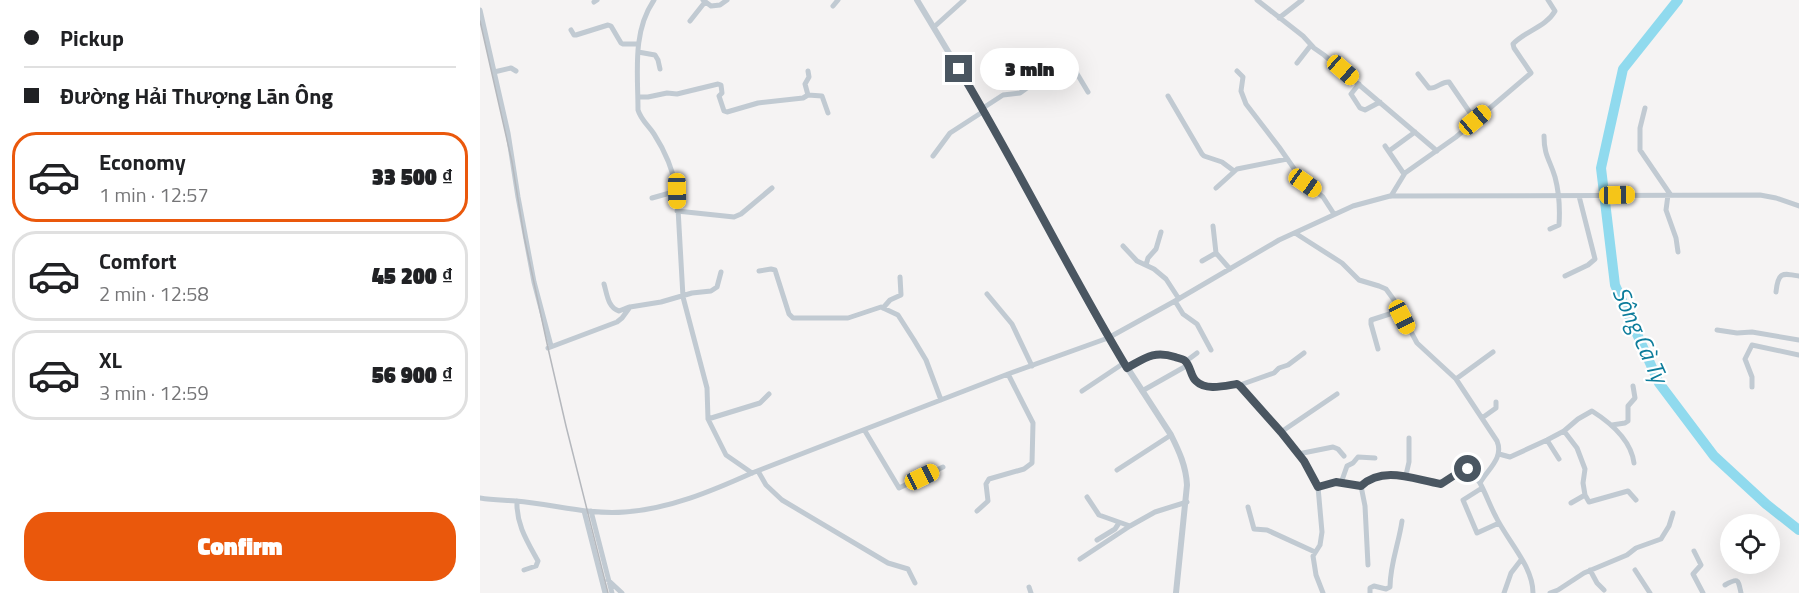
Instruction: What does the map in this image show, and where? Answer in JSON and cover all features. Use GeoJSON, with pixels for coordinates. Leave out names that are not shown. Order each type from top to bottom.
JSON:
{"type":"FeatureCollection","features":[{"type":"Feature","properties":{"kind":"street"},"geometry":{"type":"LineString","coordinates":[[654,0],[643,18],[638,44],[638,110],[640,117],[655,135],[668,158],[677,191],[683,297],[707,388],[708,419],[726,455],[755,472],[782,500],[888,564],[908,569],[915,583]]}},
{"type":"Feature","properties":{"kind":"street"},"geometry":{"type":"LineString","coordinates":[[690,21],[704,1],[715,6],[727,0]]}},
{"type":"Feature","properties":{"kind":"street"},"geometry":{"type":"LineString","coordinates":[[833,6],[838,0]]}},
{"type":"Feature","properties":{"kind":"street"},"geometry":{"type":"LineString","coordinates":[[917,0],[983,109],[1108,338],[1171,435],[1186,471],[1187,502],[1176,593]]}},
{"type":"Feature","properties":{"kind":"street"},"geometry":{"type":"LineString","coordinates":[[934,27],[964,0]]}},
{"type":"Feature","properties":{"kind":"street"},"geometry":{"type":"LineString","coordinates":[[1257,0],[1303,36],[1437,151]]}},
{"type":"Feature","properties":{"kind":"street"},"geometry":{"type":"LineString","coordinates":[[1280,18],[1302,0]]}},
{"type":"Feature","properties":{"kind":"street"},"geometry":{"type":"LineString","coordinates":[[1390,196],[1404,174],[1456,137],[1531,73],[1513,44],[1553,14],[1555,10],[1548,0]]}},
{"type":"Feature","properties":{"kind":"street"},"geometry":{"type":"LineString","coordinates":[[480,10],[508,133],[534,282],[549,347],[617,322],[630,306]]}},
{"type":"Feature","properties":{"kind":"street"},"geometry":{"type":"LineString","coordinates":[[571,30],[576,35],[608,25],[611,26],[621,43],[638,44]]}},
{"type":"Feature","properties":{"kind":"street"},"geometry":{"type":"LineString","coordinates":[[1297,63],[1311,45]]}},
{"type":"Feature","properties":{"kind":"street"},"geometry":{"type":"LineString","coordinates":[[638,52],[655,55],[660,69]]}},
{"type":"Feature","properties":{"kind":"street"},"geometry":{"type":"LineString","coordinates":[[933,156],[950,133],[983,109],[1003,95],[1020,93],[1067,59],[1089,92]]}},
{"type":"Feature","properties":{"kind":"street"},"geometry":{"type":"LineString","coordinates":[[494,72],[511,68],[516,71]]}},
{"type":"Feature","properties":{"kind":"street"},"geometry":{"type":"LineString","coordinates":[[1237,70],[1243,77],[1241,91],[1246,104],[1302,180],[1323,197],[1334,214]]}},
{"type":"Feature","properties":{"kind":"street"},"geometry":{"type":"LineString","coordinates":[[808,71],[809,77],[806,84],[808,95]]}},
{"type":"Feature","properties":{"kind":"street"},"geometry":{"type":"LineString","coordinates":[[1418,74],[1429,88],[1449,82],[1475,120]]}},
{"type":"Feature","properties":{"kind":"street"},"geometry":{"type":"LineString","coordinates":[[638,97],[677,94],[718,84],[721,86],[722,93],[719,96],[724,111],[727,112],[758,103],[797,100],[808,95],[822,96],[828,113]]}},
{"type":"Feature","properties":{"kind":"street"},"geometry":{"type":"LineString","coordinates":[[1359,84],[1352,94],[1360,108],[1365,110],[1380,102]]}},
{"type":"Feature","properties":{"kind":"street"},"geometry":{"type":"LineString","coordinates":[[1168,96],[1202,154],[1222,162],[1234,171]]}},
{"type":"Feature","properties":{"kind":"street"},"geometry":{"type":"LineString","coordinates":[[1645,108],[1640,128],[1640,150],[1669,195],[1666,210],[1676,238],[1678,252]]}},
{"type":"Feature","properties":{"kind":"street"},"geometry":{"type":"LineString","coordinates":[[1404,174],[1387,149],[1415,132]]}},
{"type":"Feature","properties":{"kind":"street"},"geometry":{"type":"LineString","coordinates":[[1544,136],[1547,160],[1554,174],[1558,196],[1559,224],[1550,229]]}},
{"type":"Feature","properties":{"kind":"street"},"geometry":{"type":"LineString","coordinates":[[1216,189],[1240,168],[1287,159]]}},
{"type":"Feature","properties":{"kind":"street"},"geometry":{"type":"LineString","coordinates":[[677,212],[737,217],[772,188]]}},
{"type":"Feature","properties":{"kind":"street"},"geometry":{"type":"LineString","coordinates":[[652,198],[677,191]]}},
{"type":"Feature","properties":{"kind":"street"},"geometry":{"type":"LineString","coordinates":[[480,498],[517,501],[584,512],[627,512],[662,506],[730,483],[1008,374],[1108,338],[1279,240],[1353,206],[1390,196],[1760,195],[1799,206]]}},
{"type":"Feature","properties":{"kind":"street"},"geometry":{"type":"LineString","coordinates":[[1565,276],[1595,259],[1581,196]]}},
{"type":"Feature","properties":{"kind":"street"},"geometry":{"type":"LineString","coordinates":[[1213,226],[1216,253],[1230,269]]}},
{"type":"Feature","properties":{"kind":"street"},"geometry":{"type":"LineString","coordinates":[[1146,265],[1148,258],[1156,249],[1161,232]]}},
{"type":"Feature","properties":{"kind":"street"},"geometry":{"type":"LineString","coordinates":[[1295,233],[1326,251],[1359,280],[1384,288],[1394,300],[1417,342],[1456,379],[1497,441],[1499,449],[1499,454],[1481,485],[1463,500],[1477,532],[1499,523]]}},
{"type":"Feature","properties":{"kind":"street"},"geometry":{"type":"LineString","coordinates":[[1123,246],[1137,261],[1166,279],[1183,314],[1197,324],[1211,350]]}},
{"type":"Feature","properties":{"kind":"street"},"geometry":{"type":"LineString","coordinates":[[1202,261],[1216,253]]}},
{"type":"Feature","properties":{"kind":"street"},"geometry":{"type":"LineString","coordinates":[[759,271],[775,270],[789,314],[793,318],[848,318],[883,308],[890,300],[901,295],[900,278]]}},
{"type":"Feature","properties":{"kind":"street"},"geometry":{"type":"LineString","coordinates":[[604,284],[611,307],[619,311],[630,306],[683,297],[715,288],[721,272]]}},
{"type":"Feature","properties":{"kind":"street"},"geometry":{"type":"LineString","coordinates":[[1776,292],[1777,282],[1781,275],[1799,276]]}},
{"type":"Feature","properties":{"kind":"street"},"geometry":{"type":"LineString","coordinates":[[987,294],[1012,324],[1032,366]]}},
{"type":"Feature","properties":{"kind":"street"},"geometry":{"type":"LineString","coordinates":[[883,308],[898,315],[914,340],[926,360],[941,400]]}},
{"type":"Feature","properties":{"kind":"street"},"geometry":{"type":"LineString","coordinates":[[1378,349],[1371,320],[1399,310]]}},
{"type":"Feature","properties":{"kind":"street"},"geometry":{"type":"LineString","coordinates":[[1718,330],[1737,333],[1752,332],[1799,340]]}},
{"type":"Feature","properties":{"kind":"street"},"geometry":{"type":"LineString","coordinates":[[1752,387],[1752,377],[1744,359],[1752,345],[1799,355]]}},
{"type":"Feature","properties":{"kind":"street"},"geometry":{"type":"LineString","coordinates":[[1240,386],[1274,373],[1304,352]]}},
{"type":"Feature","properties":{"kind":"street"},"geometry":{"type":"LineString","coordinates":[[1456,379],[1493,352]]}},
{"type":"Feature","properties":{"kind":"street"},"geometry":{"type":"LineString","coordinates":[[1082,391],[1126,366],[1159,353],[1187,364],[1194,380],[1200,384],[1213,387],[1237,384],[1240,386],[1298,454],[1318,487],[1322,532],[1320,545],[1313,556],[1323,593]]}},
{"type":"Feature","properties":{"kind":"street"},"geometry":{"type":"LineString","coordinates":[[1142,391],[1187,364],[1197,353]]}},
{"type":"Feature","properties":{"kind":"street"},"geometry":{"type":"LineString","coordinates":[[977,511],[988,501],[988,478],[1024,469],[1032,463],[1033,423],[1008,374]]}},
{"type":"Feature","properties":{"kind":"street"},"geometry":{"type":"LineString","coordinates":[[1612,425],[1628,421],[1628,406],[1635,398],[1633,386]]}},
{"type":"Feature","properties":{"kind":"street"},"geometry":{"type":"LineString","coordinates":[[708,419],[760,403],[769,394]]}},
{"type":"Feature","properties":{"kind":"street"},"geometry":{"type":"LineString","coordinates":[[1281,432],[1337,394]]}},
{"type":"Feature","properties":{"kind":"street"},"geometry":{"type":"LineString","coordinates":[[1482,418],[1496,408],[1496,402]]}},
{"type":"Feature","properties":{"kind":"street"},"geometry":{"type":"LineString","coordinates":[[1499,454],[1510,457],[1547,440],[1564,431],[1590,411],[1612,425],[1632,450],[1634,463]]}},
{"type":"Feature","properties":{"kind":"street"},"geometry":{"type":"LineString","coordinates":[[865,431],[899,488],[943,467]]}},
{"type":"Feature","properties":{"kind":"street"},"geometry":{"type":"LineString","coordinates":[[1564,431],[1577,448],[1585,469],[1583,483],[1589,502],[1628,491],[1636,500]]}},
{"type":"Feature","properties":{"kind":"street"},"geometry":{"type":"LineString","coordinates":[[1117,470],[1171,435]]}},
{"type":"Feature","properties":{"kind":"street"},"geometry":{"type":"LineString","coordinates":[[1406,475],[1409,462],[1409,438]]}},
{"type":"Feature","properties":{"kind":"street"},"geometry":{"type":"LineString","coordinates":[[1547,440],[1559,459]]}},
{"type":"Feature","properties":{"kind":"street"},"geometry":{"type":"LineString","coordinates":[[1298,454],[1333,447],[1344,456]]}},
{"type":"Feature","properties":{"kind":"street"},"geometry":{"type":"LineString","coordinates":[[1341,483],[1347,466],[1358,457],[1375,458]]}},
{"type":"Feature","properties":{"kind":"street"},"geometry":{"type":"LineString","coordinates":[[1318,487],[1336,482],[1361,486],[1375,478],[1406,475],[1418,480],[1441,484],[1464,469],[1468,469],[1481,485],[1499,523],[1521,560],[1532,582],[1533,593]]}},
{"type":"Feature","properties":{"kind":"street"},"geometry":{"type":"LineString","coordinates":[[1361,486],[1365,506],[1368,566]]}},
{"type":"Feature","properties":{"kind":"street"},"geometry":{"type":"LineString","coordinates":[[1571,503],[1585,495]]}},
{"type":"Feature","properties":{"kind":"street"},"geometry":{"type":"LineString","coordinates":[[1087,497],[1099,515],[1130,526]]}},
{"type":"Feature","properties":{"kind":"street"},"geometry":{"type":"LineString","coordinates":[[517,501],[519,523],[538,561],[536,566],[525,570]]}},
{"type":"Feature","properties":{"kind":"street"},"geometry":{"type":"LineString","coordinates":[[1080,559],[1155,512],[1187,502]]}},
{"type":"Feature","properties":{"kind":"street"},"geometry":{"type":"LineString","coordinates":[[1248,507],[1254,529],[1267,530],[1315,552]]}},
{"type":"Feature","properties":{"kind":"street"},"geometry":{"type":"LineString","coordinates":[[591,511],[612,593]]}},
{"type":"Feature","properties":{"kind":"street"},"geometry":{"type":"LineString","coordinates":[[584,512],[605,593]]}},
{"type":"Feature","properties":{"kind":"street"},"geometry":{"type":"LineString","coordinates":[[1550,593],[1590,570],[1660,539],[1669,526],[1673,513]]}},
{"type":"Feature","properties":{"kind":"street"},"geometry":{"type":"LineString","coordinates":[[1370,593],[1370,588],[1374,586],[1386,590],[1390,587],[1390,573],[1402,521]]}},
{"type":"Feature","properties":{"kind":"street"},"geometry":{"type":"LineString","coordinates":[[1097,540],[1119,523]]}},
{"type":"Feature","properties":{"kind":"street"},"geometry":{"type":"LineString","coordinates":[[1694,551],[1701,565],[1693,575],[1703,593]]}},
{"type":"Feature","properties":{"kind":"street"},"geometry":{"type":"LineString","coordinates":[[1504,593],[1510,573],[1521,560]]}},
{"type":"Feature","properties":{"kind":"street"},"geometry":{"type":"LineString","coordinates":[[1590,570],[1604,590]]}},
{"type":"Feature","properties":{"kind":"street"},"geometry":{"type":"LineString","coordinates":[[1635,570],[1650,593]]}},
{"type":"Feature","properties":{"kind":"street"},"geometry":{"type":"LineString","coordinates":[[607,578],[621,593]]}},
{"type":"Feature","properties":{"kind":"street"},"geometry":{"type":"LineString","coordinates":[[1725,585],[1737,580],[1741,593]]}},
{"type":"Feature","properties":{"kind":"waterway","name":"Sông Cà Ty"},"geometry":{"type":"LineString","coordinates":[[1678,0],[1623,69],[1601,168],[1615,285],[1659,383],[1714,456],[1766,504],[1799,530]]}},
{"type":"Feature","properties":{"kind":"railway"},"geometry":{"type":"LineString","coordinates":[[480,21],[512,162],[524,236],[548,348],[608,593]]}},
{"type":"Feature","properties":{"kind":"route"},"geometry":{"type":"LineString","coordinates":[[959,69],[1108,338],[1127,368],[1159,353],[1184,360],[1194,380],[1200,384],[1217,387],[1237,384],[1304,461],[1318,487],[1336,482],[1361,486],[1375,478],[1398,475],[1441,484],[1464,469],[1468,469]]}}]}
